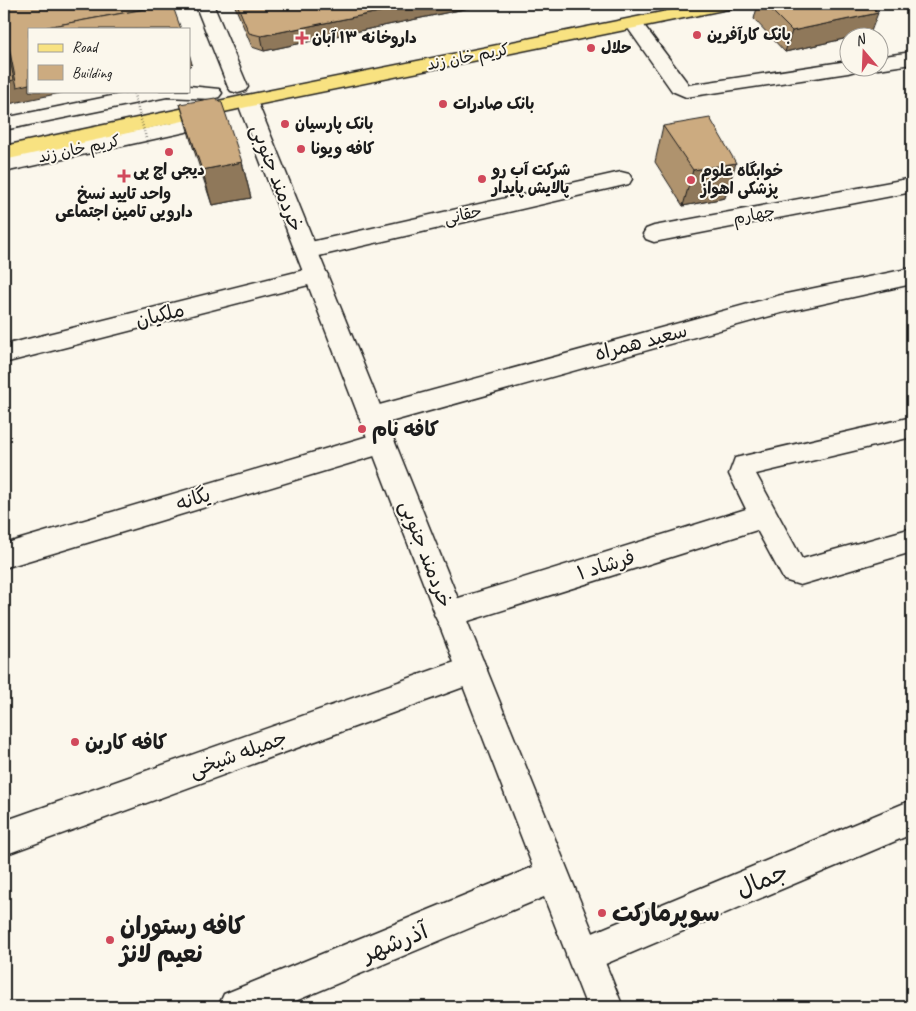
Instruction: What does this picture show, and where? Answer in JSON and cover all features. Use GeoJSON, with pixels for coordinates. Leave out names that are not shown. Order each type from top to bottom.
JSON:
{"type":"FeatureCollection","features":[{"type":"Feature","properties":{"kind":"main road","name":"کریم خان زند"},"geometry":{"type":"LineString","coordinates":[[4,154],[210,101],[650,4]]}},
{"type":"Feature","properties":{"kind":"main road","name":"کریم خان زند"},"geometry":{"type":"LineString","coordinates":[[242,94],[634,24],[728,4]]}},
{"type":"Feature","properties":{"kind":"main road","name":"کریم خان زند"},"geometry":{"type":"LineString","coordinates":[[4,137],[210,101]]}},
{"type":"Feature","properties":{"kind":"street","name":"خردمند جنوبی"},"geometry":{"type":"LineString","coordinates":[[204,4],[311,263],[605,1007]]}},
{"type":"Feature","properties":{"kind":"street"},"geometry":{"type":"LineString","coordinates":[[634,24],[679,87],[686,91],[838,68]]}},
{"type":"Feature","properties":{"kind":"street"},"geometry":{"type":"LineString","coordinates":[[888,62],[912,58]]}},
{"type":"Feature","properties":{"kind":"street","name":"کریم خان زند"},"geometry":{"type":"LineString","coordinates":[[4,124],[162,92]]}},
{"type":"Feature","properties":{"kind":"street","name":"کریم خان زند"},"geometry":{"type":"LineString","coordinates":[[171,92],[210,101]]}},
{"type":"Feature","properties":{"kind":"street","name":"کریم خان زند"},"geometry":{"type":"LineString","coordinates":[[4,165],[179,128],[210,101]]}},
{"type":"Feature","properties":{"kind":"street","name":"حقانی"},"geometry":{"type":"LineString","coordinates":[[311,263],[621,179]]}},
{"type":"Feature","properties":{"kind":"street","name":"چهارم"},"geometry":{"type":"LineString","coordinates":[[654,234],[912,185]]}},
{"type":"Feature","properties":{"kind":"street","name":"ملکیان"},"geometry":{"type":"LineString","coordinates":[[4,354],[311,263]]}},
{"type":"Feature","properties":{"kind":"street","name":"سعید همراه"},"geometry":{"type":"LineString","coordinates":[[372,417],[782,304],[912,276]]}},
{"type":"Feature","properties":{"kind":"street"},"geometry":{"type":"LineString","coordinates":[[912,427],[744,466],[742,474],[788,563],[794,571],[800,572],[912,540]]}},
{"type":"Feature","properties":{"kind":"street","name":"یگانه"},"geometry":{"type":"LineString","coordinates":[[4,556],[382,443]]}},
{"type":"Feature","properties":{"kind":"street","name":"فرشاد ۱"},"geometry":{"type":"LineString","coordinates":[[449,614],[763,516]]}},
{"type":"Feature","properties":{"kind":"street","name":"جمیله شیخی"},"geometry":{"type":"LineString","coordinates":[[4,838],[472,670]]}},
{"type":"Feature","properties":{"kind":"street","name":"جمال"},"geometry":{"type":"LineString","coordinates":[[584,955],[912,818]]}},
{"type":"Feature","properties":{"kind":"street","name":"آذرشهر"},"geometry":{"type":"LineString","coordinates":[[237,1007],[554,876]]}},
{"type":"Feature","properties":{"kind":"path"},"geometry":{"type":"LineString","coordinates":[[133,92],[148,145]]}},
{"type":"Feature","properties":{"kind":"building"},"geometry":{"type":"Polygon","coordinates":[[[4,4],[172,4],[47,28],[28,28],[28,84],[17,87],[8,42],[4,35],[4,4]]]}},
{"type":"Feature","properties":{"kind":"building"},"geometry":{"type":"Polygon","coordinates":[[[172,4],[181,28],[47,28],[172,4]]]}},
{"type":"Feature","properties":{"kind":"building"},"geometry":{"type":"Polygon","coordinates":[[[237,4],[418,4],[261,36],[249,33],[237,4]]]}},
{"type":"Feature","properties":{"kind":"building"},"geometry":{"type":"Polygon","coordinates":[[[765,4],[870,4],[878,13],[792,31],[765,4]]]}},
{"type":"Feature","properties":{"kind":"building"},"geometry":{"type":"Polygon","coordinates":[[[4,35],[14,80],[4,82],[4,35]]]}},
{"type":"Feature","properties":{"kind":"building"},"geometry":{"type":"Polygon","coordinates":[[[215,98],[222,103],[242,162],[202,170],[180,104],[215,98]]]}},
{"type":"Feature","properties":{"kind":"building"},"geometry":{"type":"Polygon","coordinates":[[[710,118],[736,163],[693,170],[663,126],[710,118]]]}},
{"type":"Feature","properties":{"kind":"place","name":"بانک کارآفرین"},"geometry":{"type":"Point","coordinates":[697,35]}},
{"type":"Feature","properties":{"kind":"place","name":"داروخانه ۱۳ آبان"},"geometry":{"type":"Point","coordinates":[302,38]}},
{"type":"Feature","properties":{"kind":"place","name":"حلال"},"geometry":{"type":"Point","coordinates":[591,48]}},
{"type":"Feature","properties":{"kind":"place","name":"بانک صادرات"},"geometry":{"type":"Point","coordinates":[443,104]}},
{"type":"Feature","properties":{"kind":"place","name":"بانک پارسیان"},"geometry":{"type":"Point","coordinates":[285,124]}},
{"type":"Feature","properties":{"kind":"place","name":"کافه ویونا"},"geometry":{"type":"Point","coordinates":[301,149]}},
{"type":"Feature","properties":{"kind":"place","name":"دیجی اچ پی"},"geometry":{"type":"Point","coordinates":[169,152]}},
{"type":"Feature","properties":{"kind":"place","name":"واحد تایید نسخ دارویی تامین اجتماعی"},"geometry":{"type":"Point","coordinates":[124,176]}},
{"type":"Feature","properties":{"kind":"place","name":"شرکت آب رو پالایش پایدار"},"geometry":{"type":"Point","coordinates":[482,179]}},
{"type":"Feature","properties":{"kind":"place","name":"خوابگاه علوم پزشکی اهواز"},"geometry":{"type":"Point","coordinates":[691,180]}},
{"type":"Feature","properties":{"kind":"place","name":"کافه نام"},"geometry":{"type":"Point","coordinates":[362,429]}},
{"type":"Feature","properties":{"kind":"place","name":"کافه کاربن"},"geometry":{"type":"Point","coordinates":[75,742]}},
{"type":"Feature","properties":{"kind":"place","name":"سوپرمارکت"},"geometry":{"type":"Point","coordinates":[602,913]}},
{"type":"Feature","properties":{"kind":"place","name":"کافه رستوران نعیم لانژ"},"geometry":{"type":"Point","coordinates":[110,940]}}]}
